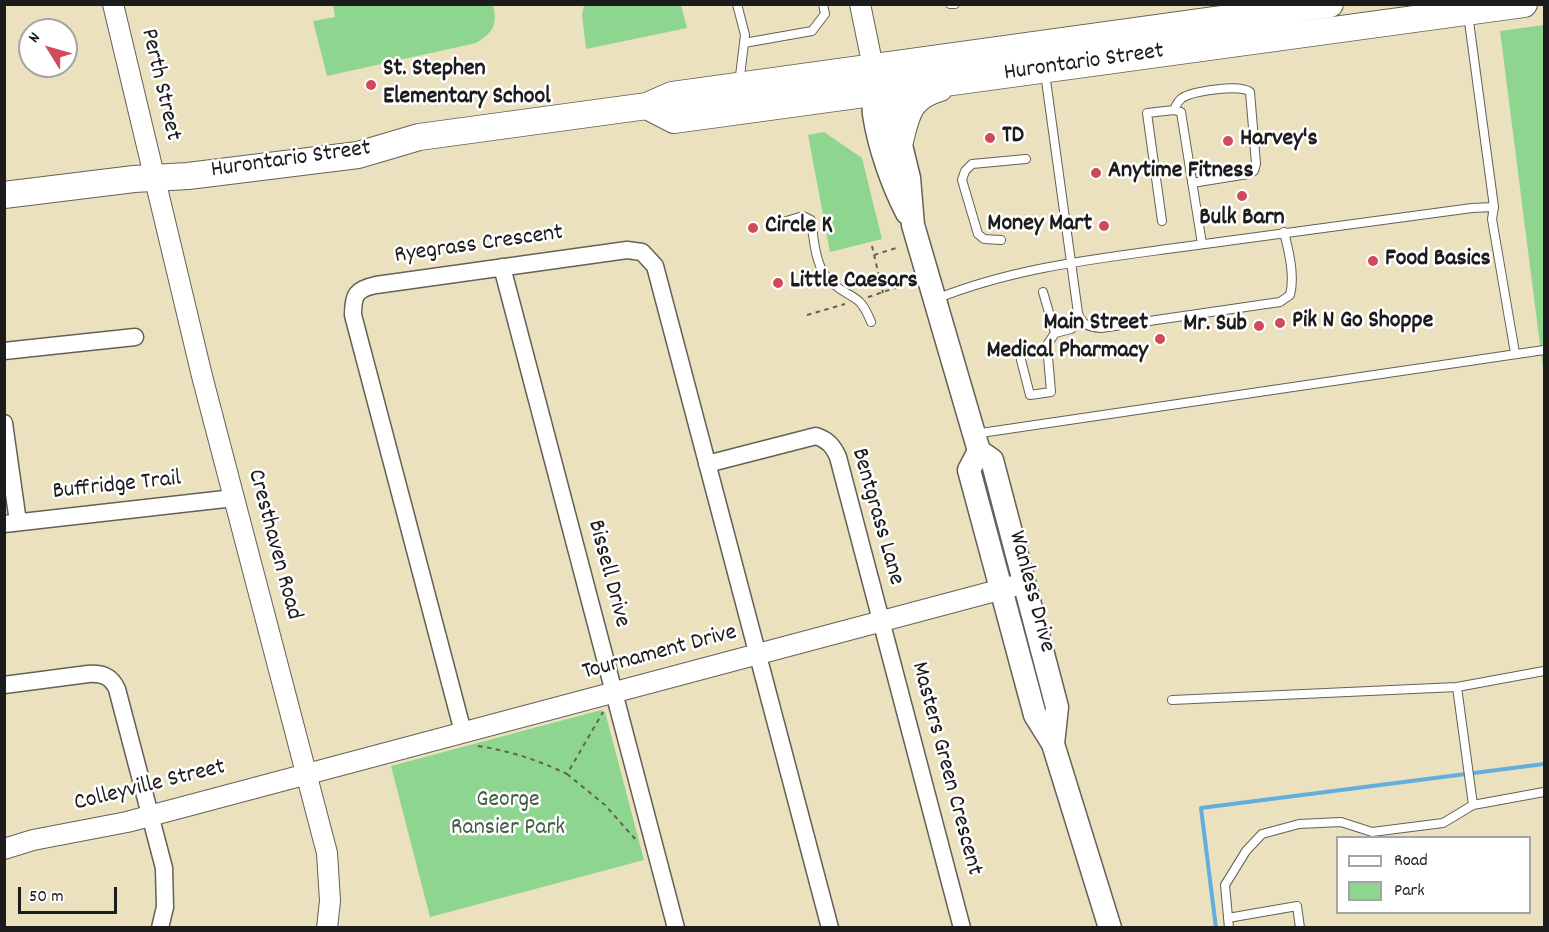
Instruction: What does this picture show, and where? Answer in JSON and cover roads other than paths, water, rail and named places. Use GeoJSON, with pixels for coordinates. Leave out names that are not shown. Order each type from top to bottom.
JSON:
{"type":"FeatureCollection","features":[{"type":"Feature","properties":{"kind":"main road","name":"Hurontario Street"},"geometry":{"type":"LineString","coordinates":[[4,195],[358,155],[419,137],[647,106],[672,95],[1330,4]]}},
{"type":"Feature","properties":{"kind":"main road","name":"Hurontario Street"},"geometry":{"type":"LineString","coordinates":[[647,106],[674,120],[1467,8],[1524,4]]}},
{"type":"Feature","properties":{"kind":"main road"},"geometry":{"type":"LineString","coordinates":[[873,67],[878,91]]}},
{"type":"Feature","properties":{"kind":"main road"},"geometry":{"type":"LineString","coordinates":[[900,141],[908,113],[919,97],[928,92],[981,78]]}},
{"type":"Feature","properties":{"kind":"main road","name":"Wanless Drive"},"geometry":{"type":"LineString","coordinates":[[878,91],[889,107],[900,141],[909,178],[914,225],[976,443],[992,460],[1025,583],[1057,707],[1053,744]]}},
{"type":"Feature","properties":{"kind":"main road","name":"Wanless Drive"},"geometry":{"type":"LineString","coordinates":[[878,91],[873,112],[878,132],[892,183],[914,225]]}},
{"type":"Feature","properties":{"kind":"main road","name":"Wanless Drive"},"geometry":{"type":"LineString","coordinates":[[976,443],[969,470],[1035,715],[1053,744],[1110,927]]}},
{"type":"Feature","properties":{"kind":"street","name":"Perth Street"},"geometry":{"type":"LineString","coordinates":[[113,4],[155,178]]}},
{"type":"Feature","properties":{"kind":"street"},"geometry":{"type":"LineString","coordinates":[[860,4],[873,67]]}},
{"type":"Feature","properties":{"kind":"street","name":"Cresthaven Road"},"geometry":{"type":"LineString","coordinates":[[155,178],[202,376],[327,853],[330,901],[327,927]]}},
{"type":"Feature","properties":{"kind":"street","name":"Ryegrass Crescent"},"geometry":{"type":"LineString","coordinates":[[470,739],[353,315],[353,303],[357,293],[365,287],[627,250],[642,252],[649,258],[655,266],[758,654]]}},
{"type":"Feature","properties":{"kind":"street","name":"Bissell Drive"},"geometry":{"type":"LineString","coordinates":[[502,267],[609,701],[676,927]]}},
{"type":"Feature","properties":{"kind":"street"},"geometry":{"type":"LineString","coordinates":[[4,351],[135,337]]}},
{"type":"Feature","properties":{"kind":"street"},"geometry":{"type":"LineString","coordinates":[[4,423],[11,523]]}},
{"type":"Feature","properties":{"kind":"street","name":"Bentgrass Lane"},"geometry":{"type":"LineString","coordinates":[[707,464],[803,438],[816,436],[826,440],[837,457],[881,623]]}},
{"type":"Feature","properties":{"kind":"street","name":"Buffridge Trail"},"geometry":{"type":"LineString","coordinates":[[11,523],[234,498]]}},
{"type":"Feature","properties":{"kind":"street","name":"Tournament Drive"},"geometry":{"type":"LineString","coordinates":[[307,774],[470,739],[609,701],[758,654],[1025,583]]}},
{"type":"Feature","properties":{"kind":"street","name":"Masters Green Crescent"},"geometry":{"type":"LineString","coordinates":[[881,623],[962,927]]}},
{"type":"Feature","properties":{"kind":"street"},"geometry":{"type":"LineString","coordinates":[[758,654],[830,927]]}},
{"type":"Feature","properties":{"kind":"street"},"geometry":{"type":"LineString","coordinates":[[4,685],[88,674],[107,676],[113,681],[164,868],[165,894],[160,927]]}},
{"type":"Feature","properties":{"kind":"street","name":"Colleyville Street"},"geometry":{"type":"LineString","coordinates":[[4,849],[33,840],[128,822],[307,774]]}},
{"type":"Feature","properties":{"kind":"lane"},"geometry":{"type":"LineString","coordinates":[[737,4],[745,35],[739,86]]}},
{"type":"Feature","properties":{"kind":"lane"},"geometry":{"type":"LineString","coordinates":[[744,44],[812,31],[825,14],[824,4]]}},
{"type":"Feature","properties":{"kind":"lane"},"geometry":{"type":"LineString","coordinates":[[950,4],[955,4]]}},
{"type":"Feature","properties":{"kind":"lane"},"geometry":{"type":"LineString","coordinates":[[1467,8],[1494,207],[1492,219],[1515,353]]}},
{"type":"Feature","properties":{"kind":"lane"},"geometry":{"type":"LineString","coordinates":[[1045,69],[1071,263],[1081,320],[1089,327],[1101,328],[1280,302],[1290,295],[1292,287],[1284,232]]}},
{"type":"Feature","properties":{"kind":"lane"},"geometry":{"type":"LineString","coordinates":[[1174,110],[1177,102],[1184,96],[1232,87],[1245,88],[1250,92],[1256,164],[1254,171],[1248,174],[1192,183]]}},
{"type":"Feature","properties":{"kind":"lane"},"geometry":{"type":"LineString","coordinates":[[1162,221],[1147,113],[1174,110],[1181,112],[1203,244]]}},
{"type":"Feature","properties":{"kind":"lane"},"geometry":{"type":"LineString","coordinates":[[1001,240],[984,239],[978,234],[962,180],[965,171],[972,164],[1026,159]]}},
{"type":"Feature","properties":{"kind":"lane"},"geometry":{"type":"LineString","coordinates":[[934,300],[970,285],[1006,275],[1071,263],[1284,232],[1494,207]]}},
{"type":"Feature","properties":{"kind":"lane"},"geometry":{"type":"LineString","coordinates":[[783,222],[803,216],[811,220],[817,257],[830,282],[860,300],[871,322]]}},
{"type":"Feature","properties":{"kind":"lane"},"geometry":{"type":"LineString","coordinates":[[1043,292],[1055,333]]}},
{"type":"Feature","properties":{"kind":"lane"},"geometry":{"type":"LineString","coordinates":[[1021,360],[1030,395],[1051,392],[1047,345],[1055,333],[1071,329],[1081,320]]}},
{"type":"Feature","properties":{"kind":"lane"},"geometry":{"type":"LineString","coordinates":[[976,443],[1515,353],[1545,350]]}},
{"type":"Feature","properties":{"kind":"lane"},"geometry":{"type":"LineString","coordinates":[[1172,700],[1457,687],[1545,671]]}},
{"type":"Feature","properties":{"kind":"lane"},"geometry":{"type":"LineString","coordinates":[[1457,687],[1473,805]]}},
{"type":"Feature","properties":{"kind":"lane"},"geometry":{"type":"LineString","coordinates":[[1300,927],[1297,906],[1229,923],[1225,885],[1246,851],[1262,834],[1299,824],[1341,822],[1372,832],[1443,823],[1473,805],[1545,792]]}},
{"type":"Feature","properties":{"kind":"waterway"},"geometry":{"type":"LineString","coordinates":[[1216,928],[1201,808],[1544,764]]}},
{"type":"Feature","properties":{"kind":"place","name":"St. Stephen Elementary School"},"geometry":{"type":"Point","coordinates":[371,85]}},
{"type":"Feature","properties":{"kind":"place","name":"TD"},"geometry":{"type":"Point","coordinates":[990,138]}},
{"type":"Feature","properties":{"kind":"place","name":"Harvey's"},"geometry":{"type":"Point","coordinates":[1228,141]}},
{"type":"Feature","properties":{"kind":"place","name":"Anytime Fitness"},"geometry":{"type":"Point","coordinates":[1096,173]}},
{"type":"Feature","properties":{"kind":"place","name":"Bulk Barn"},"geometry":{"type":"Point","coordinates":[1242,196]}},
{"type":"Feature","properties":{"kind":"place","name":"Money Mart"},"geometry":{"type":"Point","coordinates":[1104,226]}},
{"type":"Feature","properties":{"kind":"place","name":"Circle K"},"geometry":{"type":"Point","coordinates":[753,228]}},
{"type":"Feature","properties":{"kind":"place","name":"Food Basics"},"geometry":{"type":"Point","coordinates":[1373,261]}},
{"type":"Feature","properties":{"kind":"place","name":"Little Caesars"},"geometry":{"type":"Point","coordinates":[778,283]}},
{"type":"Feature","properties":{"kind":"place","name":"Pik N Go Shoppe"},"geometry":{"type":"Point","coordinates":[1280,323]}},
{"type":"Feature","properties":{"kind":"place","name":"Mr. Sub"},"geometry":{"type":"Point","coordinates":[1259,326]}},
{"type":"Feature","properties":{"kind":"place","name":"Main Street Medical Pharmacy"},"geometry":{"type":"Point","coordinates":[1160,339]}},
{"type":"Feature","properties":{"kind":"park label","name":"George Ransier Park"},"geometry":{"type":"Point","coordinates":[508,816]}}]}
